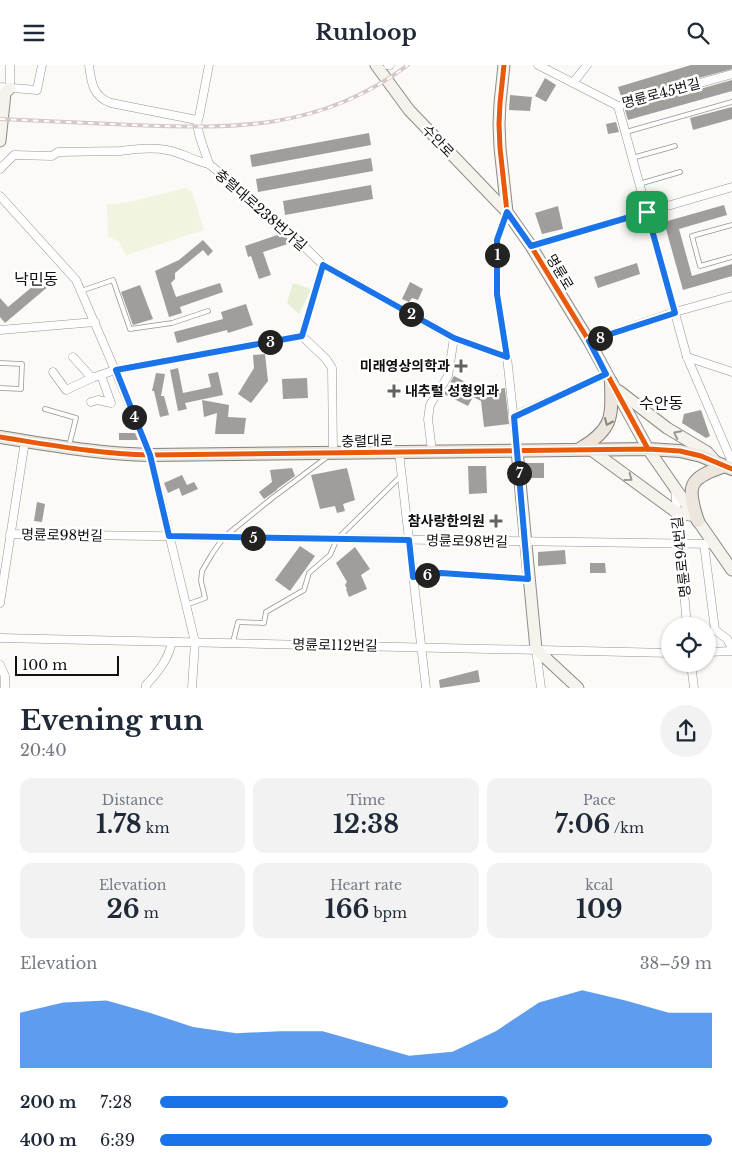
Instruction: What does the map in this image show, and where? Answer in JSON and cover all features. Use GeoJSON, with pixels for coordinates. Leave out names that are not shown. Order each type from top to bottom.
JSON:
{"type":"FeatureCollection","features":[{"type":"Feature","properties":{"kind":"main road","name":"수안로"},"geometry":{"type":"LineString","coordinates":[[376,65],[409,111],[507,212]]}},
{"type":"Feature","properties":{"kind":"main road","name":"명륜로"},"geometry":{"type":"LineString","coordinates":[[504,65],[499,124],[507,212],[531,246],[589,341],[648,449],[696,519],[709,544],[732,570]]}},
{"type":"Feature","properties":{"kind":"main road"},"geometry":{"type":"LineString","coordinates":[[0,141],[5,87]]}},
{"type":"Feature","properties":{"kind":"main road"},"geometry":{"type":"LineString","coordinates":[[610,381],[612,409],[609,420],[596,439],[585,449],[676,512],[696,519]]}},
{"type":"Feature","properties":{"kind":"main road"},"geometry":{"type":"LineString","coordinates":[[610,381],[667,428],[726,465]]}},
{"type":"Feature","properties":{"kind":"main road","name":"충렬대로"},"geometry":{"type":"LineString","coordinates":[[0,437],[113,455],[648,449],[680,451],[726,465]]}},
{"type":"Feature","properties":{"kind":"main road"},"geometry":{"type":"LineString","coordinates":[[517,450],[536,649],[578,688]]}},
{"type":"Feature","properties":{"kind":"main road"},"geometry":{"type":"LineString","coordinates":[[696,519],[690,498],[692,485],[705,473],[726,465]]}},
{"type":"Feature","properties":{"kind":"street"},"geometry":{"type":"LineString","coordinates":[[10,65],[5,87],[38,90],[42,65]]}},
{"type":"Feature","properties":{"kind":"street"},"geometry":{"type":"LineString","coordinates":[[89,65],[95,91],[102,100],[197,121]]}},
{"type":"Feature","properties":{"kind":"street"},"geometry":{"type":"LineString","coordinates":[[208,164],[198,133],[197,121],[209,65]]}},
{"type":"Feature","properties":{"kind":"street","name":"명륜로45번길"},"geometry":{"type":"LineString","coordinates":[[538,65],[618,106],[732,74]]}},
{"type":"Feature","properties":{"kind":"street"},"geometry":{"type":"LineString","coordinates":[[573,83],[586,65]]}},
{"type":"Feature","properties":{"kind":"street"},"geometry":{"type":"LineString","coordinates":[[618,106],[687,357],[726,465]]}},
{"type":"Feature","properties":{"kind":"street","name":"충렬대로238번가길"},"geometry":{"type":"LineString","coordinates":[[0,169],[14,155],[52,155],[58,152],[120,151],[130,149],[168,150],[208,164],[281,224],[323,265],[454,338],[507,357]]}},
{"type":"Feature","properties":{"kind":"street"},"geometry":{"type":"LineString","coordinates":[[531,246],[731,190]]}},
{"type":"Feature","properties":{"kind":"street"},"geometry":{"type":"LineString","coordinates":[[0,196],[69,271],[81,291],[116,370],[150,455],[195,642],[192,688]]}},
{"type":"Feature","properties":{"kind":"street"},"geometry":{"type":"LineString","coordinates":[[507,212],[497,240],[497,294],[507,357],[517,450]]}},
{"type":"Feature","properties":{"kind":"street"},"geometry":{"type":"LineString","coordinates":[[302,336],[323,265]]}},
{"type":"Feature","properties":{"kind":"street"},"geometry":{"type":"LineString","coordinates":[[589,341],[732,296]]}},
{"type":"Feature","properties":{"kind":"street"},"geometry":{"type":"LineString","coordinates":[[0,330],[95,321]]}},
{"type":"Feature","properties":{"kind":"street"},"geometry":{"type":"LineString","coordinates":[[54,372],[66,389],[116,370],[302,336]]}},
{"type":"Feature","properties":{"kind":"street"},"geometry":{"type":"LineString","coordinates":[[302,336],[326,359],[332,368],[333,452]]}},
{"type":"Feature","properties":{"kind":"street"},"geometry":{"type":"LineString","coordinates":[[432,451],[428,419],[430,405],[448,376],[454,338]]}},
{"type":"Feature","properties":{"kind":"street"},"geometry":{"type":"LineString","coordinates":[[73,357],[92,378]]}},
{"type":"Feature","properties":{"kind":"street"},"geometry":{"type":"LineString","coordinates":[[687,357],[732,372]]}},
{"type":"Feature","properties":{"kind":"street"},"geometry":{"type":"LineString","coordinates":[[91,402],[98,400],[111,403],[101,375]]}},
{"type":"Feature","properties":{"kind":"street"},"geometry":{"type":"LineString","coordinates":[[514,417],[610,381]]}},
{"type":"Feature","properties":{"kind":"street"},"geometry":{"type":"LineString","coordinates":[[0,603],[3,557],[10,534],[25,441]]}},
{"type":"Feature","properties":{"kind":"street"},"geometry":{"type":"LineString","coordinates":[[398,451],[426,688]]}},
{"type":"Feature","properties":{"kind":"street","name":"명륜로94번길"},"geometry":{"type":"LineString","coordinates":[[674,487],[687,617]]}},
{"type":"Feature","properties":{"kind":"street","name":"명륜로98번길"},"geometry":{"type":"LineString","coordinates":[[10,534],[709,544]]}},
{"type":"Feature","properties":{"kind":"street"},"geometry":{"type":"LineString","coordinates":[[709,544],[715,630],[727,639],[732,650],[716,651]]}},
{"type":"Feature","properties":{"kind":"street","name":"명륜로112번길"},"geometry":{"type":"LineString","coordinates":[[0,638],[661,653]]}},
{"type":"Feature","properties":{"kind":"street"},"geometry":{"type":"LineString","coordinates":[[146,688],[146,685],[161,668],[172,642]]}},
{"type":"Feature","properties":{"kind":"street"},"geometry":{"type":"LineString","coordinates":[[536,649],[541,688]]}},
{"type":"Feature","properties":{"kind":"street"},"geometry":{"type":"LineString","coordinates":[[0,665],[5,676],[5,688]]}},
{"type":"Feature","properties":{"kind":"street"},"geometry":{"type":"LineString","coordinates":[[692,672],[694,688]]}},
{"type":"Feature","properties":{"kind":"lane"},"geometry":{"type":"LineString","coordinates":[[625,132],[732,103]]}},
{"type":"Feature","properties":{"kind":"lane"},"geometry":{"type":"LineString","coordinates":[[632,158],[675,146]]}},
{"type":"Feature","properties":{"kind":"lane"},"geometry":{"type":"LineString","coordinates":[[639,183],[680,172]]}},
{"type":"Feature","properties":{"kind":"lane"},"geometry":{"type":"LineString","coordinates":[[732,225],[692,236],[700,266],[732,257]]}},
{"type":"Feature","properties":{"kind":"lane"},"geometry":{"type":"LineString","coordinates":[[81,291],[113,280],[130,329],[172,323],[208,311]]}},
{"type":"Feature","properties":{"kind":"lane"},"geometry":{"type":"LineString","coordinates":[[0,363],[22,364],[21,389],[0,388]]}},
{"type":"Feature","properties":{"kind":"lane"},"geometry":{"type":"LineString","coordinates":[[45,409],[76,418],[69,448]]}},
{"type":"Feature","properties":{"kind":"lane"},"geometry":{"type":"LineString","coordinates":[[186,605],[205,599],[201,581],[202,571],[224,537],[333,452]]}},
{"type":"Feature","properties":{"kind":"lane"},"geometry":{"type":"LineString","coordinates":[[233,643],[238,622],[264,623],[266,612],[304,590],[309,573],[330,555],[337,539],[401,476]]}},
{"type":"Feature","properties":{"kind":"lane"},"geometry":{"type":"LineString","coordinates":[[413,577],[441,573],[528,579]]}},
{"type":"Feature","properties":{"kind":"green space"},"geometry":{"type":"Polygon","coordinates":[[[186,188],[192,192],[204,230],[126,255],[119,242],[108,236],[107,205],[134,201],[186,188]]]}},
{"type":"Feature","properties":{"kind":"green space"},"geometry":{"type":"Polygon","coordinates":[[[293,283],[311,289],[299,314],[287,303],[293,283]]]}},
{"type":"Feature","properties":{"kind":"building"},"geometry":{"type":"Polygon","coordinates":[[[691,65],[732,65],[732,69],[654,90],[653,87],[621,96],[618,87],[691,65]]]}},
{"type":"Feature","properties":{"kind":"building"},"geometry":{"type":"Polygon","coordinates":[[[545,78],[556,85],[546,102],[535,96],[545,78]]]}},
{"type":"Feature","properties":{"kind":"building"},"geometry":{"type":"Polygon","coordinates":[[[732,80],[732,91],[628,120],[625,110],[732,80]]]}},
{"type":"Feature","properties":{"kind":"building"},"geometry":{"type":"Polygon","coordinates":[[[510,95],[532,97],[530,111],[509,110],[510,95]]]}},
{"type":"Feature","properties":{"kind":"building"},"geometry":{"type":"Polygon","coordinates":[[[732,107],[732,119],[693,130],[690,118],[732,107]]]}},
{"type":"Feature","properties":{"kind":"building"},"geometry":{"type":"Polygon","coordinates":[[[616,122],[619,132],[608,134],[606,124],[616,122]]]}},
{"type":"Feature","properties":{"kind":"building"},"geometry":{"type":"Polygon","coordinates":[[[369,133],[371,145],[252,167],[250,155],[369,133]]]}},
{"type":"Feature","properties":{"kind":"building"},"geometry":{"type":"Polygon","coordinates":[[[371,158],[373,171],[258,192],[256,179],[371,158]]]}},
{"type":"Feature","properties":{"kind":"building"},"geometry":{"type":"Polygon","coordinates":[[[371,185],[373,199],[285,215],[283,201],[371,185]]]}},
{"type":"Feature","properties":{"kind":"building"},"geometry":{"type":"Polygon","coordinates":[[[724,205],[727,215],[679,229],[692,276],[732,264],[732,276],[683,290],[664,222],[724,205]]]}},
{"type":"Feature","properties":{"kind":"building"},"geometry":{"type":"Polygon","coordinates":[[[558,206],[563,229],[542,234],[535,213],[558,206]]]}},
{"type":"Feature","properties":{"kind":"building"},"geometry":{"type":"Polygon","coordinates":[[[283,233],[291,243],[263,252],[271,275],[259,279],[251,256],[248,257],[245,246],[283,233]]]}},
{"type":"Feature","properties":{"kind":"building"},"geometry":{"type":"Polygon","coordinates":[[[203,240],[213,251],[208,256],[203,250],[175,273],[175,279],[171,283],[176,297],[220,283],[223,292],[180,307],[182,313],[169,317],[155,271],[179,260],[203,240]]]}},
{"type":"Feature","properties":{"kind":"building"},"geometry":{"type":"Polygon","coordinates":[[[637,263],[640,274],[598,288],[594,277],[637,263]]]}},
{"type":"Feature","properties":{"kind":"building"},"geometry":{"type":"Polygon","coordinates":[[[50,272],[57,279],[5,323],[0,317],[0,298],[8,307],[50,272]]]}},
{"type":"Feature","properties":{"kind":"building"},"geometry":{"type":"Polygon","coordinates":[[[410,282],[423,289],[418,300],[412,298],[409,302],[402,299],[410,282]]]}},
{"type":"Feature","properties":{"kind":"building"},"geometry":{"type":"Polygon","coordinates":[[[140,285],[153,319],[133,325],[121,292],[140,285]]]}},
{"type":"Feature","properties":{"kind":"building"},"geometry":{"type":"Polygon","coordinates":[[[246,304],[253,325],[228,333],[227,330],[177,343],[174,332],[223,319],[221,312],[246,304]]]}},
{"type":"Feature","properties":{"kind":"building"},"geometry":{"type":"Polygon","coordinates":[[[265,354],[268,381],[251,403],[238,394],[254,368],[253,355],[265,354]]]}},
{"type":"Feature","properties":{"kind":"building"},"geometry":{"type":"Polygon","coordinates":[[[178,368],[183,393],[211,387],[208,374],[218,372],[223,395],[185,403],[187,409],[178,411],[170,370],[178,368]]]}},
{"type":"Feature","properties":{"kind":"building"},"geometry":{"type":"Polygon","coordinates":[[[156,373],[165,374],[161,396],[164,396],[169,415],[160,417],[154,391],[152,391],[156,373]]]}},
{"type":"Feature","properties":{"kind":"building"},"geometry":{"type":"Polygon","coordinates":[[[454,376],[483,391],[505,388],[509,424],[484,427],[481,401],[473,397],[468,406],[444,394],[454,376]]]}},
{"type":"Feature","properties":{"kind":"building"},"geometry":{"type":"Polygon","coordinates":[[[307,378],[308,398],[283,399],[282,379],[307,378]]]}},
{"type":"Feature","properties":{"kind":"building"},"geometry":{"type":"Polygon","coordinates":[[[202,400],[229,405],[228,417],[246,418],[244,434],[215,434],[217,413],[204,417],[202,400]]]}},
{"type":"Feature","properties":{"kind":"building"},"geometry":{"type":"Polygon","coordinates":[[[701,410],[710,436],[706,438],[682,423],[684,414],[701,410]]]}},
{"type":"Feature","properties":{"kind":"building"},"geometry":{"type":"Polygon","coordinates":[[[119,433],[135,433],[138,440],[119,440],[119,433]]]}},
{"type":"Feature","properties":{"kind":"building"},"geometry":{"type":"Polygon","coordinates":[[[526,463],[544,463],[544,478],[527,478],[526,463]]]}},
{"type":"Feature","properties":{"kind":"building"},"geometry":{"type":"Polygon","coordinates":[[[468,466],[486,466],[487,493],[469,494],[468,466]]]}},
{"type":"Feature","properties":{"kind":"building"},"geometry":{"type":"Polygon","coordinates":[[[292,468],[295,476],[264,499],[259,492],[272,482],[270,470],[292,468]]]}},
{"type":"Feature","properties":{"kind":"building"},"geometry":{"type":"Polygon","coordinates":[[[347,468],[355,500],[343,504],[345,511],[337,513],[335,506],[320,509],[311,475],[347,468]]]}},
{"type":"Feature","properties":{"kind":"building"},"geometry":{"type":"Polygon","coordinates":[[[182,475],[187,485],[194,482],[198,489],[182,496],[179,488],[168,493],[164,483],[182,475]]]}},
{"type":"Feature","properties":{"kind":"building"},"geometry":{"type":"Polygon","coordinates":[[[37,502],[45,504],[42,522],[34,521],[37,502]]]}},
{"type":"Feature","properties":{"kind":"building"},"geometry":{"type":"Polygon","coordinates":[[[300,546],[315,556],[290,591],[275,580],[300,546]]]}},
{"type":"Feature","properties":{"kind":"building"},"geometry":{"type":"Polygon","coordinates":[[[355,547],[370,569],[361,575],[367,589],[349,597],[345,585],[347,582],[336,563],[355,547]]]}},
{"type":"Feature","properties":{"kind":"building"},"geometry":{"type":"Polygon","coordinates":[[[565,550],[566,564],[538,566],[538,552],[565,550]]]}},
{"type":"Feature","properties":{"kind":"building"},"geometry":{"type":"Polygon","coordinates":[[[590,563],[605,563],[606,573],[590,573],[590,563]]]}},
{"type":"Feature","properties":{"kind":"building"},"geometry":{"type":"Polygon","coordinates":[[[478,670],[480,682],[440,688],[439,680],[478,670]]]}},
{"type":"Feature","properties":{"kind":"railway"},"geometry":{"type":"LineString","coordinates":[[0,119],[171,126],[242,125],[277,121],[310,114],[343,102],[375,86],[408,65]]}},
{"type":"Feature","properties":{"kind":"cycle path"},"geometry":{"type":"LineString","coordinates":[[504,65],[499,124],[507,212],[531,246],[589,341],[648,449]]}},
{"type":"Feature","properties":{"kind":"cycle path"},"geometry":{"type":"LineString","coordinates":[[0,437],[94,451],[150,455],[648,449],[680,451],[701,456],[732,469]]}},
{"type":"Feature","properties":{"kind":"place","name":"미래영상의학과"},"geometry":{"type":"Point","coordinates":[461,366]}},
{"type":"Feature","properties":{"kind":"place","name":"내추럴 성형외과"},"geometry":{"type":"Point","coordinates":[394,391]}},
{"type":"Feature","properties":{"kind":"place","name":"참사랑한의원"},"geometry":{"type":"Point","coordinates":[496,521]}},
{"type":"Feature","properties":{"kind":"district","name":"낙민동"},"geometry":{"type":"Point","coordinates":[36,279]}},
{"type":"Feature","properties":{"kind":"district","name":"수안동"},"geometry":{"type":"Point","coordinates":[661,403]}},
{"type":"Feature","properties":{"kind":"route"},"geometry":{"type":"LineString","coordinates":[[507,212],[531,246],[647,212],[675,313],[589,341],[606,374],[514,417],[528,579],[441,573],[413,577],[409,540],[169,536],[150,455],[116,370],[302,336],[323,265],[454,338],[507,357],[497,294],[497,240],[500,227],[507,212]]}}]}
